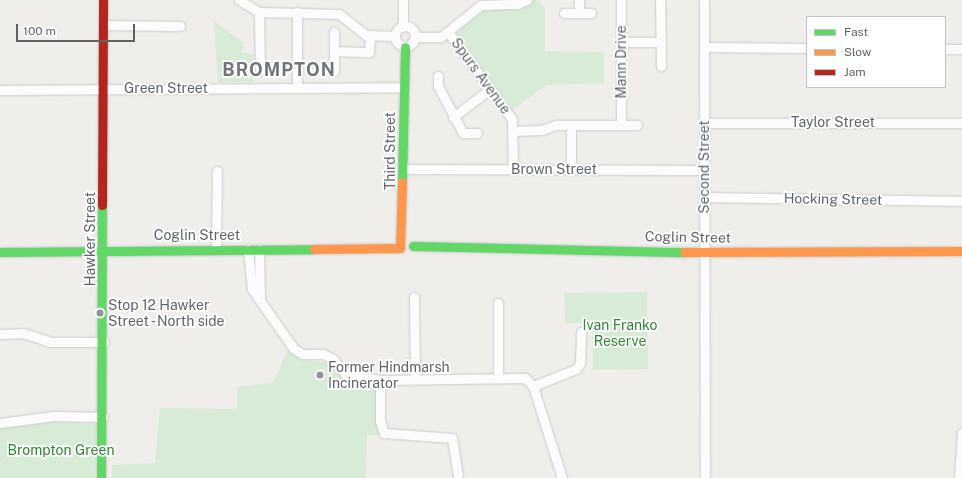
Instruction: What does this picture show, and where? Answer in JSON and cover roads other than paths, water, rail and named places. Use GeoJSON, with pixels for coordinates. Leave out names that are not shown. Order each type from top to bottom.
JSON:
{"type":"FeatureCollection","features":[{"type":"Feature","properties":{"kind":"street","name":"Hawker Street"},"geometry":{"type":"LineString","coordinates":[[101,478],[104,342],[103,0]]}},
{"type":"Feature","properties":{"kind":"street"},"geometry":{"type":"LineString","coordinates":[[239,0],[259,12],[339,14],[370,36],[395,36]]}},
{"type":"Feature","properties":{"kind":"street"},"geometry":{"type":"LineString","coordinates":[[395,36],[403,26],[403,0]]}},
{"type":"Feature","properties":{"kind":"street"},"geometry":{"type":"LineString","coordinates":[[415,37],[441,36],[448,32],[481,4],[518,4],[527,0]]}},
{"type":"Feature","properties":{"kind":"street"},"geometry":{"type":"LineString","coordinates":[[579,0],[579,13]]}},
{"type":"Feature","properties":{"kind":"street","name":"Mann Drive"},"geometry":{"type":"LineString","coordinates":[[620,124],[621,0]]}},
{"type":"Feature","properties":{"kind":"street"},"geometry":{"type":"LineString","coordinates":[[660,0],[661,66]]}},
{"type":"Feature","properties":{"kind":"street","name":"Second Street"},"geometry":{"type":"LineString","coordinates":[[704,0],[703,252],[705,478]]}},
{"type":"Feature","properties":{"kind":"street"},"geometry":{"type":"LineString","coordinates":[[259,12],[260,71]]}},
{"type":"Feature","properties":{"kind":"street"},"geometry":{"type":"LineString","coordinates":[[297,12],[297,88]]}},
{"type":"Feature","properties":{"kind":"street"},"geometry":{"type":"LineString","coordinates":[[564,13],[591,13]]}},
{"type":"Feature","properties":{"kind":"street"},"geometry":{"type":"LineString","coordinates":[[103,25],[180,26]]}},
{"type":"Feature","properties":{"kind":"street"},"geometry":{"type":"LineString","coordinates":[[395,36],[397,43],[405,47],[412,44],[415,37],[412,29],[403,26]]}},
{"type":"Feature","properties":{"kind":"street"},"geometry":{"type":"LineString","coordinates":[[334,32],[334,71]]}},
{"type":"Feature","properties":{"kind":"street","name":"Spurs Avenue"},"geometry":{"type":"LineString","coordinates":[[448,32],[512,119],[514,131],[513,169]]}},
{"type":"Feature","properties":{"kind":"street"},"geometry":{"type":"LineString","coordinates":[[334,51],[369,52],[370,36]]}},
{"type":"Feature","properties":{"kind":"street"},"geometry":{"type":"LineString","coordinates":[[621,42],[660,42]]}},
{"type":"Feature","properties":{"kind":"street","name":"Third Street"},"geometry":{"type":"LineString","coordinates":[[394,248],[403,244],[405,169],[405,47]]}},
{"type":"Feature","properties":{"kind":"street"},"geometry":{"type":"LineString","coordinates":[[704,47],[806,48]]}},
{"type":"Feature","properties":{"kind":"street"},"geometry":{"type":"LineString","coordinates":[[946,49],[962,49]]}},
{"type":"Feature","properties":{"kind":"street"},"geometry":{"type":"LineString","coordinates":[[438,76],[438,86],[463,133],[477,133]]}},
{"type":"Feature","properties":{"kind":"street","name":"Green Street"},"geometry":{"type":"LineString","coordinates":[[0,90],[103,88],[404,87]]}},
{"type":"Feature","properties":{"kind":"street"},"geometry":{"type":"LineString","coordinates":[[453,116],[490,89]]}},
{"type":"Feature","properties":{"kind":"street","name":"Taylor Street"},"geometry":{"type":"LineString","coordinates":[[704,123],[962,122]]}},
{"type":"Feature","properties":{"kind":"street"},"geometry":{"type":"LineString","coordinates":[[571,124],[572,169]]}},
{"type":"Feature","properties":{"kind":"street"},"geometry":{"type":"LineString","coordinates":[[514,131],[571,124],[637,125]]}},
{"type":"Feature","properties":{"kind":"street","name":"Brown Street"},"geometry":{"type":"LineString","coordinates":[[405,169],[704,170]]}},
{"type":"Feature","properties":{"kind":"street"},"geometry":{"type":"LineString","coordinates":[[216,249],[217,171]]}},
{"type":"Feature","properties":{"kind":"street","name":"Hocking Street"},"geometry":{"type":"LineString","coordinates":[[704,198],[962,201]]}},
{"type":"Feature","properties":{"kind":"street","name":"Coglin Street"},"geometry":{"type":"LineString","coordinates":[[414,246],[703,252],[962,252]]}},
{"type":"Feature","properties":{"kind":"street","name":"Coglin Street"},"geometry":{"type":"LineString","coordinates":[[0,252],[394,248]]}},
{"type":"Feature","properties":{"kind":"street"},"geometry":{"type":"LineString","coordinates":[[259,249],[260,301]]}},
{"type":"Feature","properties":{"kind":"street"},"geometry":{"type":"LineString","coordinates":[[248,250],[249,281],[260,301],[294,349],[303,354],[323,354],[354,378],[380,380],[414,378],[525,378],[533,386],[562,478]]}},
{"type":"Feature","properties":{"kind":"street"},"geometry":{"type":"LineString","coordinates":[[414,297],[414,378]]}},
{"type":"Feature","properties":{"kind":"street"},"geometry":{"type":"LineString","coordinates":[[498,303],[498,378]]}},
{"type":"Feature","properties":{"kind":"street"},"geometry":{"type":"LineString","coordinates":[[533,386],[576,369],[580,363],[581,332]]}},
{"type":"Feature","properties":{"kind":"street"},"geometry":{"type":"LineString","coordinates":[[0,334],[23,333],[50,342],[104,342]]}},
{"type":"Feature","properties":{"kind":"street"},"geometry":{"type":"LineString","coordinates":[[380,380],[380,421],[384,433],[452,438],[458,474]]}},
{"type":"Feature","properties":{"kind":"street"},"geometry":{"type":"LineString","coordinates":[[0,423],[54,416],[103,417]]}},
{"type":"Feature","properties":{"kind":"street"},"geometry":{"type":"LineString","coordinates":[[959,478],[962,433]]}},
{"type":"Feature","properties":{"kind":"place","name":"Stop 12 Hawker Street - North side"},"geometry":{"type":"Point","coordinates":[100,313]}},
{"type":"Feature","properties":{"kind":"place","name":"Former Hindmarsh Incinerator"},"geometry":{"type":"Point","coordinates":[320,375]}},
{"type":"Feature","properties":{"kind":"district","name":"BROMPTON"},"geometry":{"type":"Point","coordinates":[279,70]}},
{"type":"Feature","properties":{"kind":"park label","name":"Ivan Franko Reserve"},"geometry":{"type":"Point","coordinates":[620,334]}},
{"type":"Feature","properties":{"kind":"park label","name":"Brompton Green"},"geometry":{"type":"Point","coordinates":[61,450]}}]}
